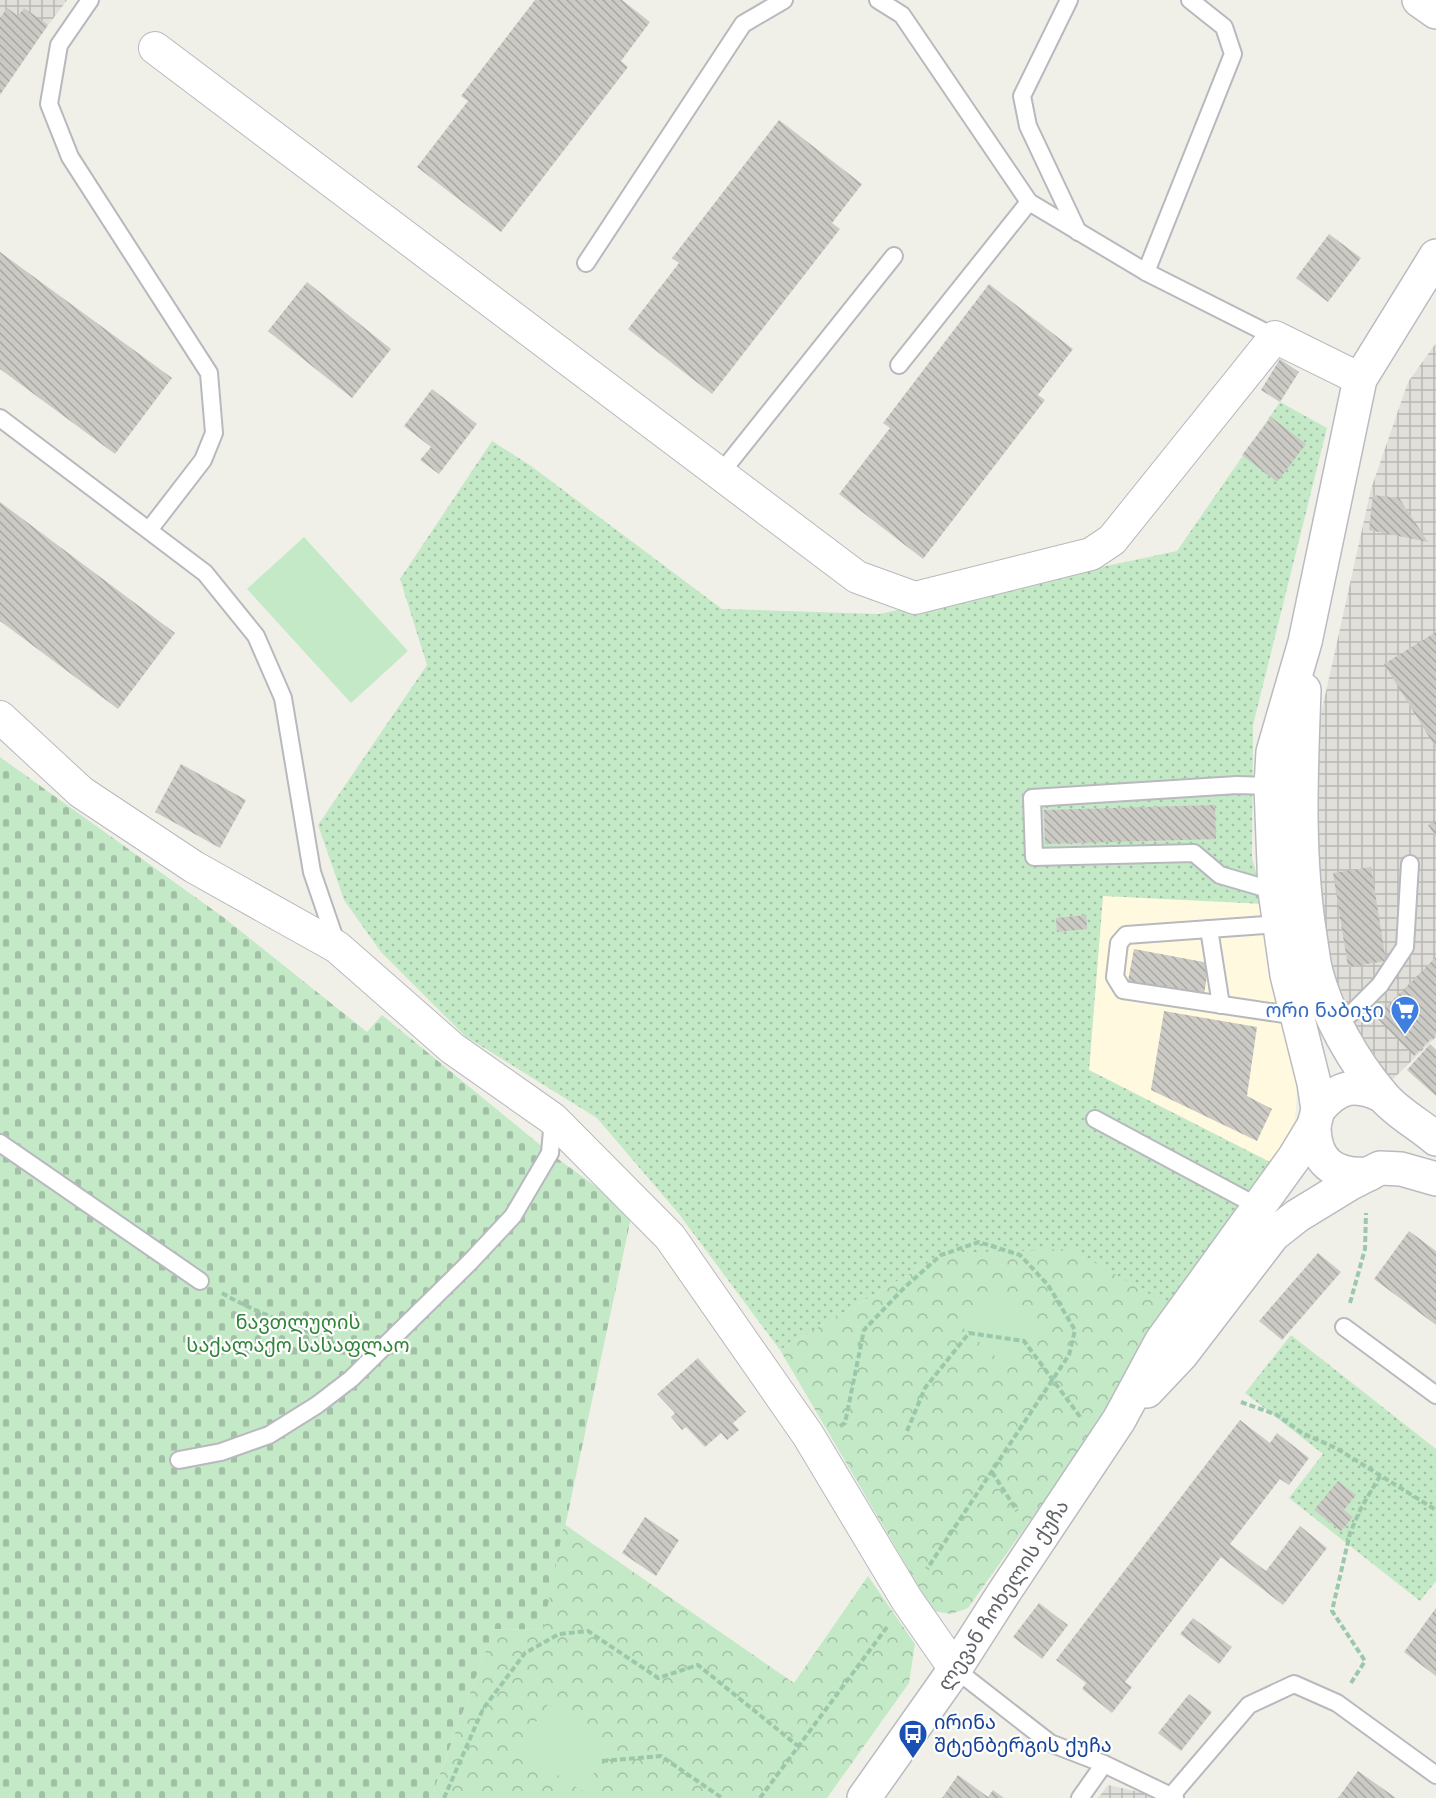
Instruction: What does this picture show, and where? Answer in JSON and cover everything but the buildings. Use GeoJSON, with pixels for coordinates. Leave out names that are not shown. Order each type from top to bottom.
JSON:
{"type":"FeatureCollection","features":[{"type":"Feature","properties":{"kind":"street"},"geometry":{"type":"LineString","coordinates":[[1419,0],[1436,12]]}},
{"type":"Feature","properties":{"kind":"street"},"geometry":{"type":"LineString","coordinates":[[155,48],[857,577],[915,598],[1091,554],[1112,540],[1275,337],[1360,379]]}},
{"type":"Feature","properties":{"kind":"street"},"geometry":{"type":"LineString","coordinates":[[1436,256],[1360,379],[1305,642],[1274,752],[1272,786],[1275,891],[1287,975],[1314,1083],[1316,1118],[1314,1140],[1319,1153],[1328,1164],[1341,1172],[1372,1182],[1401,1169],[1436,1179]]}},
{"type":"Feature","properties":{"kind":"street"},"geometry":{"type":"LineString","coordinates":[[1305,642],[1301,789],[1304,897],[1316,971],[1330,1012],[1357,1061],[1399,1118],[1401,1132],[1398,1146],[1391,1159],[1372,1182]]}},
{"type":"Feature","properties":{"kind":"street"},"geometry":{"type":"LineString","coordinates":[[0,717],[81,792],[194,867],[337,947],[452,1047],[553,1119],[670,1237],[808,1435],[907,1599],[955,1669]]}},
{"type":"Feature","properties":{"kind":"street"},"geometry":{"type":"LineString","coordinates":[[1316,1118],[1328,1099],[1340,1091],[1354,1088],[1370,1089],[1436,1138]]}},
{"type":"Feature","properties":{"kind":"street","name":"ლევან ჩოხელის ქუჩა"},"geometry":{"type":"LineString","coordinates":[[864,1798],[955,1669],[1119,1420],[1161,1342],[1294,1158],[1316,1118]]}},
{"type":"Feature","properties":{"kind":"street","name":"ლევან ჩოხელის ქუჩა"},"geometry":{"type":"LineString","coordinates":[[1119,1420],[1181,1355],[1273,1235],[1297,1216],[1372,1182]]}},
{"type":"Feature","properties":{"kind":"lane"},"geometry":{"type":"LineString","coordinates":[[90,0],[59,45],[49,104],[70,158],[209,373],[214,433],[203,460],[149,530]]}},
{"type":"Feature","properties":{"kind":"lane"},"geometry":{"type":"LineString","coordinates":[[586,263],[744,24],[784,0]]}},
{"type":"Feature","properties":{"kind":"lane"},"geometry":{"type":"LineString","coordinates":[[878,0],[902,15],[1029,202],[1146,272],[1275,337]]}},
{"type":"Feature","properties":{"kind":"lane"},"geometry":{"type":"LineString","coordinates":[[1069,0],[1022,96],[1028,126],[1078,231]]}},
{"type":"Feature","properties":{"kind":"lane"},"geometry":{"type":"LineString","coordinates":[[1146,272],[1233,54],[1224,27],[1190,0]]}},
{"type":"Feature","properties":{"kind":"lane"},"geometry":{"type":"LineString","coordinates":[[899,365],[1029,202]]}},
{"type":"Feature","properties":{"kind":"lane"},"geometry":{"type":"LineString","coordinates":[[720,474],[894,256]]}},
{"type":"Feature","properties":{"kind":"lane"},"geometry":{"type":"LineString","coordinates":[[0,418],[205,573],[256,636],[283,698],[312,872],[337,947]]}},
{"type":"Feature","properties":{"kind":"lane"},"geometry":{"type":"LineString","coordinates":[[1272,786],[1237,785],[1032,798],[1034,857],[1194,853],[1220,875],[1275,891]]}},
{"type":"Feature","properties":{"kind":"lane"},"geometry":{"type":"LineString","coordinates":[[1337,1024],[1380,985],[1405,947],[1410,864]]}},
{"type":"Feature","properties":{"kind":"lane"},"geometry":{"type":"LineString","coordinates":[[1280,924],[1126,935],[1119,943],[1115,977],[1123,990],[1297,1016]]}},
{"type":"Feature","properties":{"kind":"lane"},"geometry":{"type":"LineString","coordinates":[[1209,929],[1221,1005]]}},
{"type":"Feature","properties":{"kind":"lane"},"geometry":{"type":"LineString","coordinates":[[179,1460],[221,1452],[269,1435],[317,1405],[351,1379],[470,1262],[513,1216],[550,1153],[553,1119]]}},
{"type":"Feature","properties":{"kind":"lane"},"geometry":{"type":"LineString","coordinates":[[1095,1119],[1259,1207]]}},
{"type":"Feature","properties":{"kind":"lane"},"geometry":{"type":"LineString","coordinates":[[0,1143],[200,1281]]}},
{"type":"Feature","properties":{"kind":"lane"},"geometry":{"type":"LineString","coordinates":[[1344,1327],[1436,1395]]}},
{"type":"Feature","properties":{"kind":"lane"},"geometry":{"type":"LineString","coordinates":[[955,1669],[1050,1743],[1104,1764],[1173,1797],[1249,1705],[1294,1684],[1337,1704],[1436,1775]]}},
{"type":"Feature","properties":{"kind":"lane"},"geometry":{"type":"LineString","coordinates":[[1080,1798],[1104,1764]]}},
{"type":"Feature","properties":{"kind":"path"},"geometry":{"type":"LineString","coordinates":[[1344,1327],[1365,1249],[1372,1182]]}},
{"type":"Feature","properties":{"kind":"path"},"geometry":{"type":"LineString","coordinates":[[760,1798],[907,1599],[1069,1355],[1075,1330],[1048,1285],[1020,1255],[979,1242],[941,1255],[904,1288],[864,1330],[845,1423],[828,1433],[808,1435]]}},
{"type":"Feature","properties":{"kind":"path"},"geometry":{"type":"LineString","coordinates":[[200,1281],[241,1304],[326,1339],[369,1361]]}},
{"type":"Feature","properties":{"kind":"path"},"geometry":{"type":"LineString","coordinates":[[907,1431],[925,1388],[969,1334],[1024,1341],[1083,1421]]}},
{"type":"Feature","properties":{"kind":"path"},"geometry":{"type":"LineString","coordinates":[[1241,1402],[1277,1415],[1302,1433],[1336,1448],[1436,1510]]}},
{"type":"Feature","properties":{"kind":"path"},"geometry":{"type":"LineString","coordinates":[[992,1472],[1019,1514]]}},
{"type":"Feature","properties":{"kind":"path"},"geometry":{"type":"LineString","coordinates":[[1337,1704],[1365,1661],[1332,1611],[1350,1533],[1361,1508],[1380,1476]]}},
{"type":"Feature","properties":{"kind":"path"},"geometry":{"type":"LineString","coordinates":[[444,1798],[483,1709],[525,1653],[559,1634],[588,1631],[658,1678],[698,1665],[798,1746]]}},
{"type":"Feature","properties":{"kind":"path"},"geometry":{"type":"LineString","coordinates":[[602,1761],[661,1755],[722,1798]]}},
{"type":"Feature","properties":{"kind":"shaded area"},"geometry":{"type":"Polygon","coordinates":[[[0,0],[67,0],[35,43],[0,28],[0,0]]]}},
{"type":"Feature","properties":{"kind":"shaded area"},"geometry":{"type":"Polygon","coordinates":[[[1436,343],[1436,1037],[1391,1081],[1326,980],[1305,786],[1371,489],[1408,382],[1436,343]]]}},
{"type":"Feature","properties":{"kind":"shaded area"},"geometry":{"type":"Polygon","coordinates":[[[1103,895],[1265,904],[1298,1074],[1295,1120],[1274,1164],[1089,1070],[1103,895]]]}},
{"type":"Feature","properties":{"kind":"shaded area"},"geometry":{"type":"Polygon","coordinates":[[[1108,1785],[1153,1795],[1155,1798],[1098,1798],[1108,1785]]]}},
{"type":"Feature","properties":{"kind":"green space"},"geometry":{"type":"Polygon","coordinates":[[[1280,402],[1327,428],[1253,725],[1252,858],[1265,904],[1103,896],[1089,1070],[1274,1164],[1179,1311],[945,1253],[780,1350],[679,1214],[597,1118],[465,1036],[381,952],[344,900],[318,825],[427,665],[400,579],[492,441],[531,466],[722,609],[879,614],[1177,551],[1280,402]]]}},
{"type":"Feature","properties":{"kind":"green space"},"geometry":{"type":"Polygon","coordinates":[[[304,537],[408,651],[351,703],[247,589],[304,537]]]}},
{"type":"Feature","properties":{"kind":"green space","name":"ნავთლუღის საქალაქო სასაფლაო"},"geometry":{"type":"Polygon","coordinates":[[[0,757],[223,917],[367,1032],[382,1015],[550,1153],[632,1213],[543,1630],[494,1629],[431,1798],[0,1798],[0,757]]]}},
{"type":"Feature","properties":{"kind":"green space"},"geometry":{"type":"Polygon","coordinates":[[[1071,1249],[1179,1311],[968,1608],[951,1614],[933,1611],[780,1350],[945,1253],[1071,1249]]]}},
{"type":"Feature","properties":{"kind":"green space"},"geometry":{"type":"Polygon","coordinates":[[[994,1288],[1038,1327],[1004,1364],[961,1326],[994,1288]]]}},
{"type":"Feature","properties":{"kind":"green space"},"geometry":{"type":"Polygon","coordinates":[[[1291,1335],[1436,1449],[1436,1581],[1420,1601],[1289,1498],[1323,1454],[1245,1393],[1291,1335]]]}},
{"type":"Feature","properties":{"kind":"green space"},"geometry":{"type":"Polygon","coordinates":[[[564,1524],[794,1683],[868,1576],[915,1644],[909,1683],[827,1798],[431,1798],[494,1629],[543,1630],[564,1524]]]}},
{"type":"Feature","properties":{"kind":"green space"},"geometry":{"type":"Polygon","coordinates":[[[548,1704],[612,1746],[582,1791],[518,1749],[548,1704]]]}},
{"type":"Feature","properties":{"kind":"place","name":"ორი ნაბიჯი"},"geometry":{"type":"Point","coordinates":[1405,1036]}},
{"type":"Feature","properties":{"kind":"place","name":"ირინა შტენბერგის ქუჩა"},"geometry":{"type":"Point","coordinates":[913,1760]}}]}
